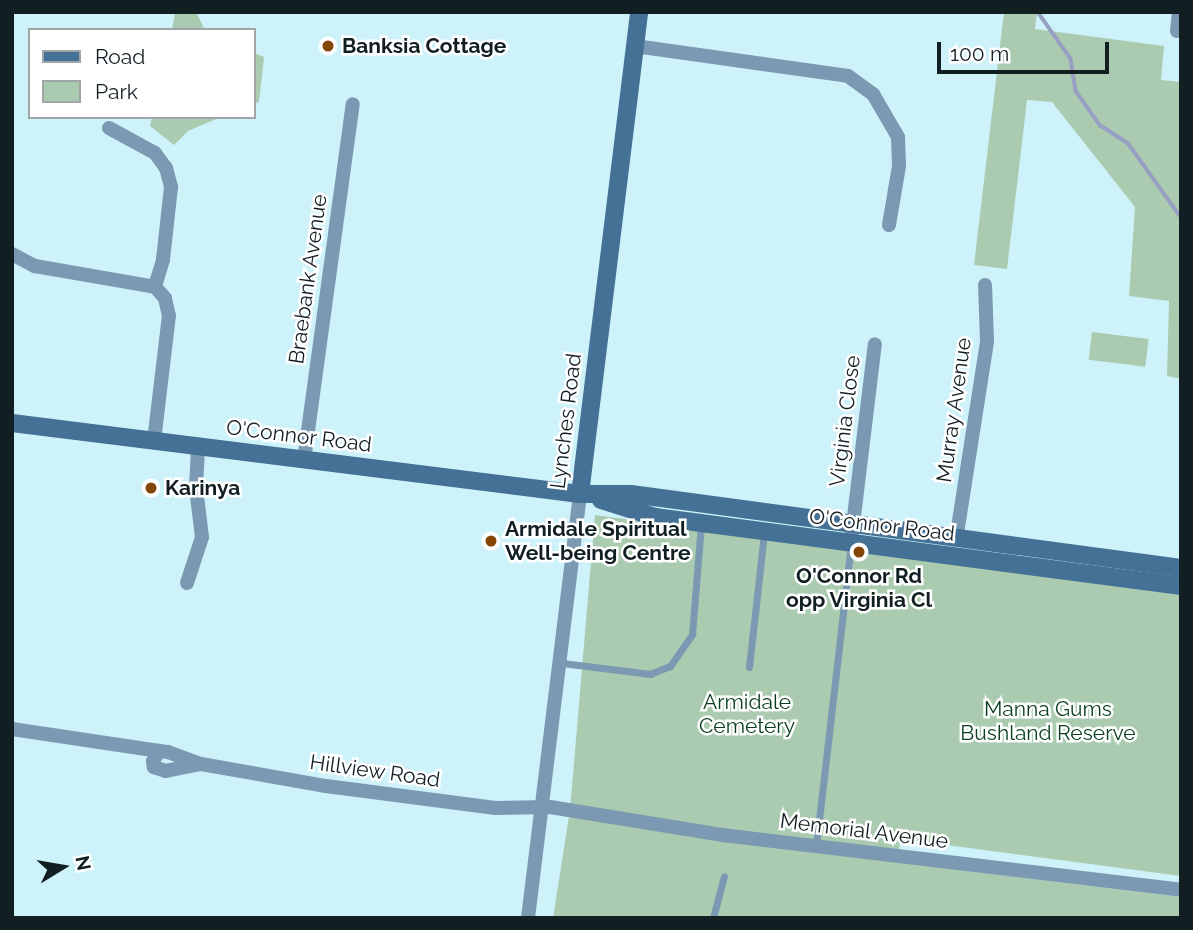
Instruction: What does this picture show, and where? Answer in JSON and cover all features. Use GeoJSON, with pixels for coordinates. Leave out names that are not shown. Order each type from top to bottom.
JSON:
{"type":"FeatureCollection","features":[{"type":"Feature","properties":{"kind":"street","name":"Lynches Road"},"geometry":{"type":"LineString","coordinates":[[528,918],[562,663],[639,12]]}},
{"type":"Feature","properties":{"kind":"street"},"geometry":{"type":"LineString","coordinates":[[1177,31],[1179,12]]}},
{"type":"Feature","properties":{"kind":"street"},"geometry":{"type":"LineString","coordinates":[[635,46],[849,76],[873,94],[898,137],[899,166],[889,225]]}},
{"type":"Feature","properties":{"kind":"street","name":"Braebank Avenue"},"geometry":{"type":"LineString","coordinates":[[304,460],[353,103]]}},
{"type":"Feature","properties":{"kind":"street"},"geometry":{"type":"LineString","coordinates":[[109,128],[155,153],[166,168],[171,187],[163,260],[155,287]]}},
{"type":"Feature","properties":{"kind":"street"},"geometry":{"type":"LineString","coordinates":[[12,254],[35,265],[155,287],[166,298],[169,316],[154,441]]}},
{"type":"Feature","properties":{"kind":"street","name":"Murray Avenue"},"geometry":{"type":"LineString","coordinates":[[957,540],[987,341],[985,285]]}},
{"type":"Feature","properties":{"kind":"street","name":"Virginia Close"},"geometry":{"type":"LineString","coordinates":[[851,545],[875,344]]}},
{"type":"Feature","properties":{"kind":"street","name":"O'Connor Road"},"geometry":{"type":"LineString","coordinates":[[12,424],[580,494],[631,495],[1181,569]]}},
{"type":"Feature","properties":{"kind":"street"},"geometry":{"type":"LineString","coordinates":[[187,583],[202,537],[196,488],[198,447]]}},
{"type":"Feature","properties":{"kind":"street","name":"O'Connor Road"},"geometry":{"type":"LineString","coordinates":[[580,494],[655,517],[851,545],[1181,586]]}},
{"type":"Feature","properties":{"kind":"street","name":"Hillview Road"},"geometry":{"type":"LineString","coordinates":[[12,729],[159,751],[153,761],[158,769],[201,764],[496,808],[544,808]]}},
{"type":"Feature","properties":{"kind":"street","name":"Memorial Avenue"},"geometry":{"type":"LineString","coordinates":[[544,808],[816,846],[1181,890]]}},
{"type":"Feature","properties":{"kind":"lane"},"geometry":{"type":"LineString","coordinates":[[562,663],[650,674],[670,666],[692,634],[701,524]]}},
{"type":"Feature","properties":{"kind":"lane"},"geometry":{"type":"LineString","coordinates":[[749,667],[764,533]]}},
{"type":"Feature","properties":{"kind":"lane"},"geometry":{"type":"LineString","coordinates":[[816,846],[851,545]]}},
{"type":"Feature","properties":{"kind":"lane"},"geometry":{"type":"LineString","coordinates":[[713,918],[724,876]]}},
{"type":"Feature","properties":{"kind":"green space"},"geometry":{"type":"Polygon","coordinates":[[[175,12],[196,12],[204,28],[172,28],[175,12]]]}},
{"type":"Feature","properties":{"kind":"green space"},"geometry":{"type":"Polygon","coordinates":[[[1004,12],[1037,12],[1035,29],[1164,46],[1161,80],[1181,82],[1181,379],[1167,376],[1169,301],[1129,296],[1135,207],[1052,102],[1027,100],[1007,269],[974,265],[1004,12]]]}},
{"type":"Feature","properties":{"kind":"green space"},"geometry":{"type":"Polygon","coordinates":[[[256,54],[264,57],[259,102],[256,103],[256,54]]]}},
{"type":"Feature","properties":{"kind":"green space"},"geometry":{"type":"Polygon","coordinates":[[[152,119],[216,119],[188,131],[174,145],[150,126],[152,119]]]}},
{"type":"Feature","properties":{"kind":"green space"},"geometry":{"type":"Polygon","coordinates":[[[1092,332],[1149,339],[1145,367],[1089,360],[1092,332]]]}},
{"type":"Feature","properties":{"kind":"green space","name":"Armidale Cemetery"},"geometry":{"type":"Polygon","coordinates":[[[595,515],[1181,595],[1181,876],[901,839],[896,862],[1181,897],[1181,918],[553,918],[570,810],[595,515]]]}},
{"type":"Feature","properties":{"kind":"waterway"},"geometry":{"type":"LineString","coordinates":[[1038,12],[1071,59],[1076,91],[1100,125],[1128,143],[1181,217]]}},
{"type":"Feature","properties":{"kind":"place","name":"Banksia Cottage"},"geometry":{"type":"Point","coordinates":[328,46]}},
{"type":"Feature","properties":{"kind":"place","name":"Karinya"},"geometry":{"type":"Point","coordinates":[151,488]}},
{"type":"Feature","properties":{"kind":"place","name":"Armidale Spiritual Well-being Centre"},"geometry":{"type":"Point","coordinates":[491,541]}},
{"type":"Feature","properties":{"kind":"place","name":"O'Connor Rd opp Virginia Cl"},"geometry":{"type":"Point","coordinates":[859,552]}},
{"type":"Feature","properties":{"kind":"park label","name":"Manna Gums Bushland Reserve"},"geometry":{"type":"Point","coordinates":[1048,721]}}]}
